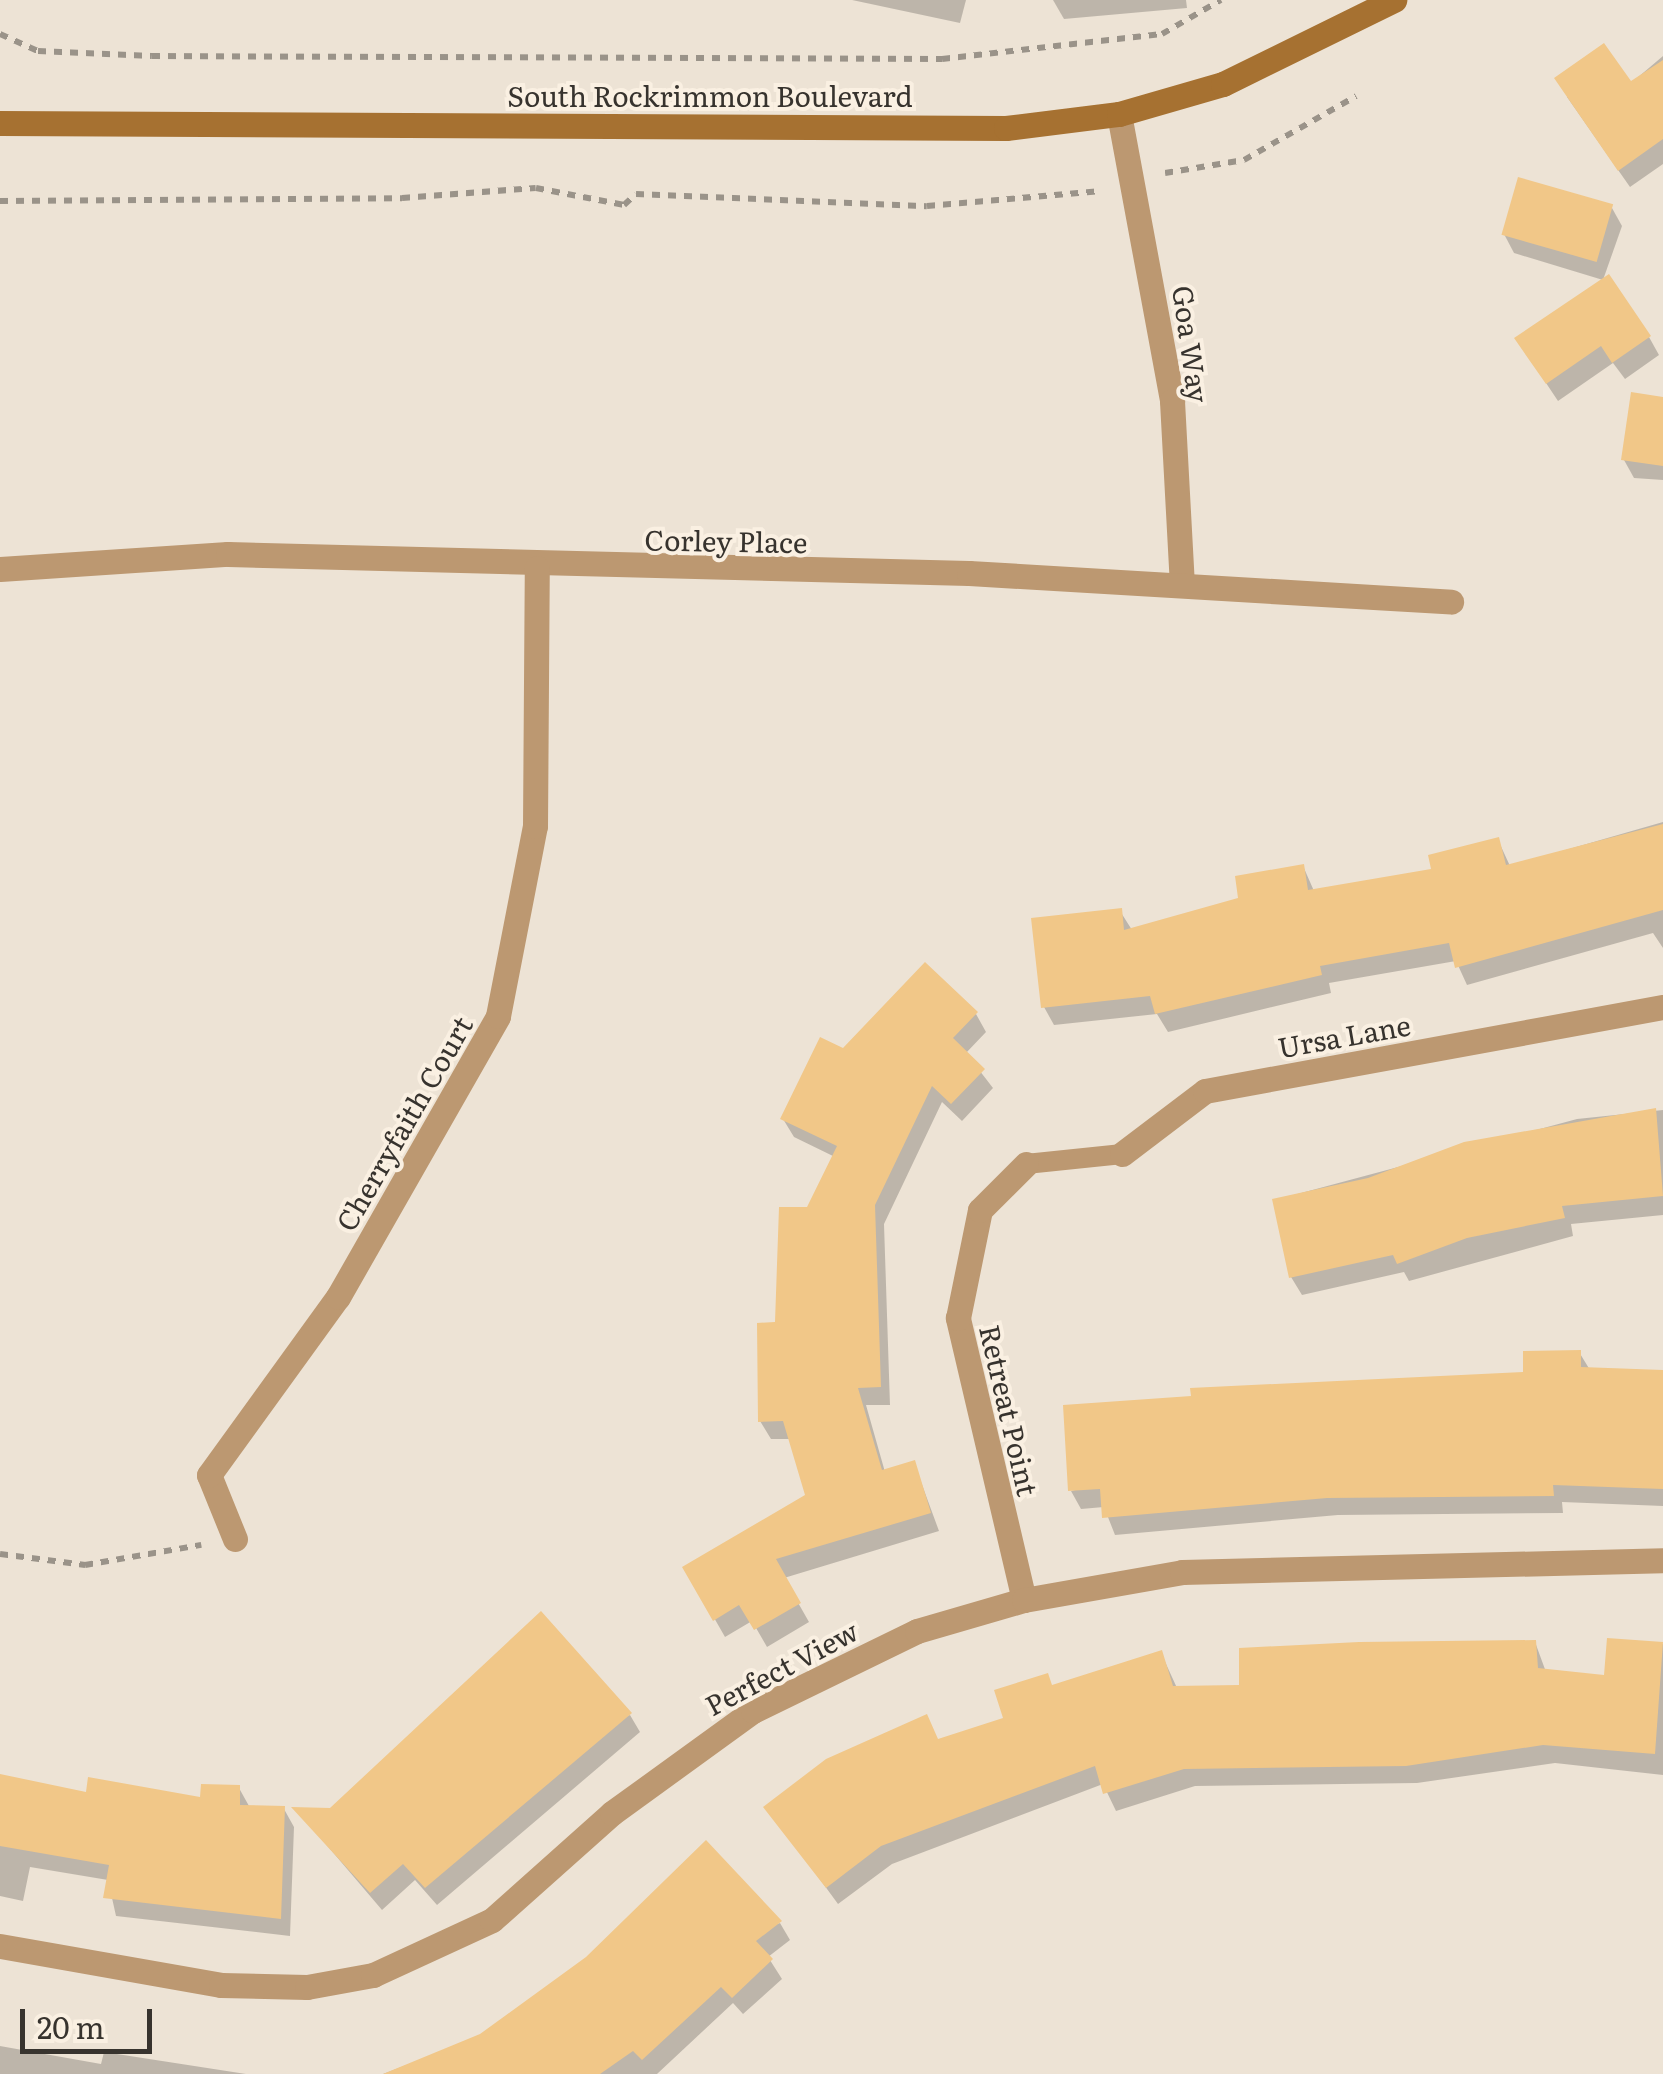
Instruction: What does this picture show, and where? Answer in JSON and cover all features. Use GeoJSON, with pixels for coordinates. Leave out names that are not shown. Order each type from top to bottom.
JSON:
{"type":"FeatureCollection","features":[{"type":"Feature","properties":{"kind":"main road","name":"South Rockrimmon Boulevard"},"geometry":{"type":"LineString","coordinates":[[0,124],[1006,128],[1119,114],[1238,78],[1394,0]]}},
{"type":"Feature","properties":{"kind":"street","name":"Goa Way"},"geometry":{"type":"LineString","coordinates":[[1119,114],[1172,401],[1182,586]]}},
{"type":"Feature","properties":{"kind":"street","name":"Corley Place"},"geometry":{"type":"LineString","coordinates":[[0,569],[228,554],[537,568],[1182,586],[1451,602]]}},
{"type":"Feature","properties":{"kind":"street","name":"Cherryfaith Court"},"geometry":{"type":"LineString","coordinates":[[235,1539],[208,1475],[338,1297],[498,1016],[536,826],[537,568]]}},
{"type":"Feature","properties":{"kind":"street","name":"Ursa Lane"},"geometry":{"type":"LineString","coordinates":[[1122,1154],[1205,1091],[1663,1007]]}},
{"type":"Feature","properties":{"kind":"street","name":"Retreat Point"},"geometry":{"type":"LineString","coordinates":[[1024,1600],[958,1318],[980,1210],[1026,1164]]}},
{"type":"Feature","properties":{"kind":"street","name":"Perfect View"},"geometry":{"type":"LineString","coordinates":[[0,1946],[221,1985],[308,1987],[373,1975],[492,1920],[612,1813],[753,1711],[917,1631],[1024,1600],[1182,1572],[1663,1560]]}},
{"type":"Feature","properties":{"kind":"lane","name":"Ursa Lane"},"geometry":{"type":"LineString","coordinates":[[1054,1157],[1122,1154]]}},
{"type":"Feature","properties":{"kind":"lane","name":"Retreat Point"},"geometry":{"type":"LineString","coordinates":[[1026,1164],[1054,1157]]}},
{"type":"Feature","properties":{"kind":"path"},"geometry":{"type":"LineString","coordinates":[[0,34],[38,51],[152,56],[942,59],[1162,34],[1221,0]]}},
{"type":"Feature","properties":{"kind":"path"},"geometry":{"type":"LineString","coordinates":[[0,201],[402,198],[536,188],[624,205],[636,194],[927,206],[1132,180],[1244,160],[1356,96]]}},
{"type":"Feature","properties":{"kind":"path"},"geometry":{"type":"LineString","coordinates":[[0,1554],[85,1566],[235,1539]]}},
{"type":"Feature","properties":{"kind":"building"},"geometry":{"type":"Polygon","coordinates":[[[1604,43],[1631,81],[1663,60],[1663,139],[1618,171],[1554,78],[1604,43]]]}},
{"type":"Feature","properties":{"kind":"building"},"geometry":{"type":"Polygon","coordinates":[[[1518,177],[1613,204],[1597,262],[1501,235],[1518,177]]]}},
{"type":"Feature","properties":{"kind":"building"},"geometry":{"type":"Polygon","coordinates":[[[1609,274],[1651,336],[1612,363],[1601,346],[1546,384],[1514,338],[1609,274]]]}},
{"type":"Feature","properties":{"kind":"building"},"geometry":{"type":"Polygon","coordinates":[[[1631,392],[1663,397],[1663,466],[1621,460],[1631,392]]]}},
{"type":"Feature","properties":{"kind":"building"},"geometry":{"type":"Polygon","coordinates":[[[1663,824],[1663,910],[1455,968],[1449,943],[1320,966],[1322,975],[1155,1014],[1150,996],[1041,1008],[1031,918],[1122,908],[1124,930],[1238,898],[1235,876],[1304,864],[1308,890],[1431,869],[1428,855],[1499,837],[1506,865],[1663,824]]]}},
{"type":"Feature","properties":{"kind":"building"},"geometry":{"type":"Polygon","coordinates":[[[925,962],[978,1012],[953,1038],[985,1069],[951,1104],[932,1086],[875,1205],[881,1387],[858,1388],[882,1470],[915,1460],[931,1513],[776,1559],[801,1603],[754,1630],[739,1605],[713,1621],[682,1567],[805,1495],[783,1421],[758,1422],[757,1323],[775,1322],[779,1207],[807,1207],[837,1146],[780,1119],[820,1037],[843,1048],[925,962]]]}},
{"type":"Feature","properties":{"kind":"building"},"geometry":{"type":"Polygon","coordinates":[[[1656,1108],[1663,1196],[1562,1206],[1565,1218],[1467,1238],[1397,1264],[1393,1255],[1289,1278],[1272,1199],[1368,1178],[1464,1142],[1656,1108]]]}},
{"type":"Feature","properties":{"kind":"building"},"geometry":{"type":"Polygon","coordinates":[[[1581,1350],[1581,1367],[1663,1370],[1663,1489],[1553,1485],[1554,1496],[1327,1498],[1102,1518],[1100,1489],[1068,1491],[1063,1405],[1191,1396],[1190,1388],[1523,1372],[1523,1351],[1581,1350]]]}},
{"type":"Feature","properties":{"kind":"building"},"geometry":{"type":"Polygon","coordinates":[[[541,1611],[632,1713],[425,1888],[403,1864],[370,1893],[291,1807],[330,1808],[541,1611]]]}},
{"type":"Feature","properties":{"kind":"building"},"geometry":{"type":"Polygon","coordinates":[[[1607,1638],[1663,1642],[1655,1754],[1543,1745],[1406,1766],[1184,1769],[1103,1794],[1095,1766],[881,1846],[826,1888],[763,1807],[826,1759],[927,1714],[938,1739],[1003,1718],[994,1690],[1048,1673],[1052,1685],[1162,1650],[1173,1686],[1239,1685],[1239,1648],[1536,1640],[1538,1668],[1604,1675],[1607,1638]]]}},
{"type":"Feature","properties":{"kind":"building"},"geometry":{"type":"Polygon","coordinates":[[[0,1774],[86,1792],[88,1777],[200,1797],[201,1784],[240,1785],[240,1805],[285,1806],[281,1919],[103,1898],[109,1865],[0,1846],[0,1774]]]}},
{"type":"Feature","properties":{"kind":"building"},"geometry":{"type":"Polygon","coordinates":[[[706,1840],[782,1921],[756,1941],[773,1959],[732,1998],[721,1987],[642,2060],[633,2051],[600,2074],[383,2074],[480,2034],[586,1957],[706,1840]]]}}]}
